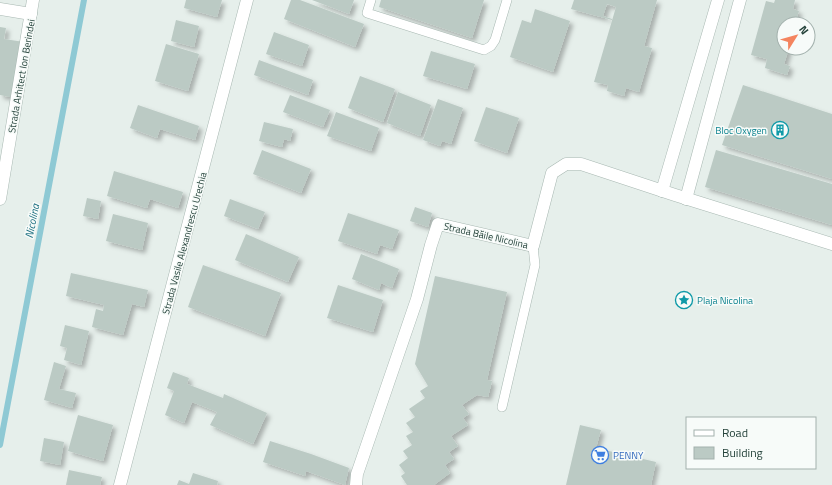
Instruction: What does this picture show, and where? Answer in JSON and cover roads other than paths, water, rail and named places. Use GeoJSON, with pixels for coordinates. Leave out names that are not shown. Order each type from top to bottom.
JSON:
{"type":"FeatureCollection","features":[{"type":"Feature","properties":{"kind":"street","name":"Strada Arhitect Ion Berindei"},"geometry":{"type":"LineString","coordinates":[[0,198],[33,0]]}},
{"type":"Feature","properties":{"kind":"street","name":"Strada Vasile Alexandrescu Urechia"},"geometry":{"type":"LineString","coordinates":[[120,485],[247,0]]}},
{"type":"Feature","properties":{"kind":"street"},"geometry":{"type":"LineString","coordinates":[[662,191],[718,0]]}},
{"type":"Feature","properties":{"kind":"street"},"geometry":{"type":"LineString","coordinates":[[686,199],[740,0]]}},
{"type":"Feature","properties":{"kind":"street"},"geometry":{"type":"LineString","coordinates":[[0,9],[31,14]]}},
{"type":"Feature","properties":{"kind":"street","name":"Strada Băile Nicolina"},"geometry":{"type":"LineString","coordinates":[[356,485],[357,474],[418,299],[430,245],[438,224],[533,246],[552,173],[566,164],[581,164],[686,199],[832,244]]}},
{"type":"Feature","properties":{"kind":"lane"},"geometry":{"type":"LineString","coordinates":[[371,0],[367,13],[484,50],[491,46],[495,40],[507,0]]}},
{"type":"Feature","properties":{"kind":"lane"},"geometry":{"type":"LineString","coordinates":[[502,407],[535,265],[533,246]]}},
{"type":"Feature","properties":{"kind":"waterway","name":"Nicolina"},"geometry":{"type":"LineString","coordinates":[[0,445],[84,0]]}},
{"type":"Feature","properties":{"kind":"place","name":"Bloc Oxygen"},"geometry":{"type":"Point","coordinates":[780,130]}},
{"type":"Feature","properties":{"kind":"place","name":"Plaja Nicolina"},"geometry":{"type":"Point","coordinates":[684,300]}},
{"type":"Feature","properties":{"kind":"place","name":"PENNY"},"geometry":{"type":"Point","coordinates":[600,455]}}]}
